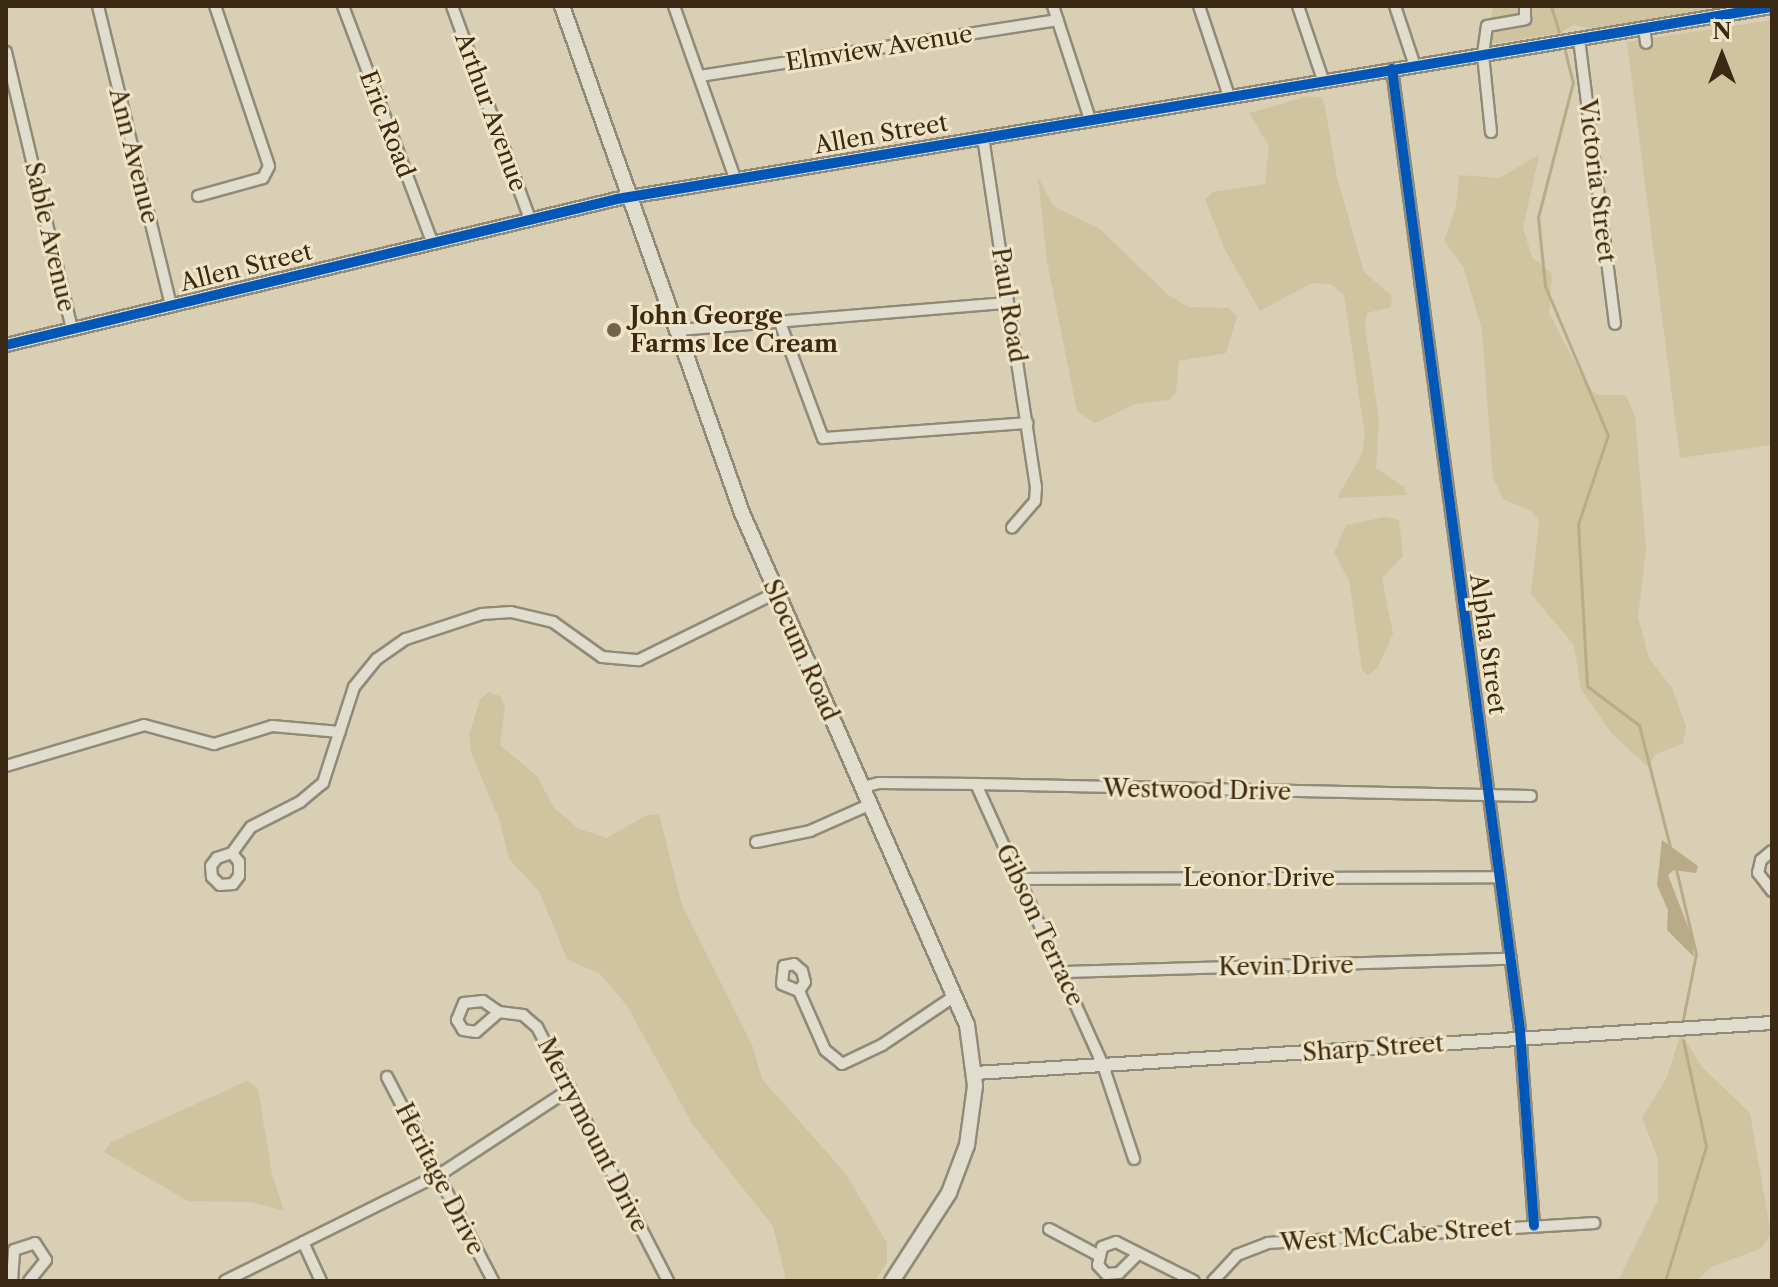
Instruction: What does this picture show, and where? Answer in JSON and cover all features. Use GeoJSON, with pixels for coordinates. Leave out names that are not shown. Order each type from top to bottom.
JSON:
{"type":"FeatureCollection","features":[{"type":"Feature","properties":{"kind":"main road","name":"Slocum Road"},"geometry":{"type":"LineString","coordinates":[[562,6],[677,330],[775,593],[956,995],[975,1073],[970,1133],[959,1170],[892,1281]]}},
{"type":"Feature","properties":{"kind":"street","name":"Ann Avenue"},"geometry":{"type":"LineString","coordinates":[[98,6],[171,306]]}},
{"type":"Feature","properties":{"kind":"street"},"geometry":{"type":"LineString","coordinates":[[198,196],[261,179],[269,166],[215,6]]}},
{"type":"Feature","properties":{"kind":"street","name":"Eric Road"},"geometry":{"type":"LineString","coordinates":[[343,6],[432,242]]}},
{"type":"Feature","properties":{"kind":"street","name":"Arthur Avenue"},"geometry":{"type":"LineString","coordinates":[[452,6],[530,219]]}},
{"type":"Feature","properties":{"kind":"street"},"geometry":{"type":"LineString","coordinates":[[674,6],[735,178]]}},
{"type":"Feature","properties":{"kind":"street"},"geometry":{"type":"LineString","coordinates":[[1053,6],[1090,119]]}},
{"type":"Feature","properties":{"kind":"street"},"geometry":{"type":"LineString","coordinates":[[1199,6],[1229,96]]}},
{"type":"Feature","properties":{"kind":"street"},"geometry":{"type":"LineString","coordinates":[[1298,6],[1323,80]]}},
{"type":"Feature","properties":{"kind":"street"},"geometry":{"type":"LineString","coordinates":[[1395,6],[1415,66]]}},
{"type":"Feature","properties":{"kind":"street"},"geometry":{"type":"LineString","coordinates":[[1491,132],[1483,54],[1487,26],[1525,19],[1525,6]]}},
{"type":"Feature","properties":{"kind":"street","name":"Allen Street"},"geometry":{"type":"LineString","coordinates":[[6,345],[629,197],[1772,7]]}},
{"type":"Feature","properties":{"kind":"street","name":"Elmview Avenue"},"geometry":{"type":"LineString","coordinates":[[700,76],[1058,20]]}},
{"type":"Feature","properties":{"kind":"street"},"geometry":{"type":"LineString","coordinates":[[1644,28],[1646,43]]}},
{"type":"Feature","properties":{"kind":"street","name":"Victoria Street"},"geometry":{"type":"LineString","coordinates":[[1579,39],[1615,324]]}},
{"type":"Feature","properties":{"kind":"street","name":"Sable Avenue"},"geometry":{"type":"LineString","coordinates":[[6,52],[72,329]]}},
{"type":"Feature","properties":{"kind":"street","name":"Alpha Street"},"geometry":{"type":"LineString","coordinates":[[1392,69],[1521,1039],[1534,1225]]}},
{"type":"Feature","properties":{"kind":"street","name":"Paul Road"},"geometry":{"type":"LineString","coordinates":[[983,137],[1035,473],[1035,501],[1012,527]]}},
{"type":"Feature","properties":{"kind":"street"},"geometry":{"type":"LineString","coordinates":[[677,330],[1008,303]]}},
{"type":"Feature","properties":{"kind":"street"},"geometry":{"type":"LineString","coordinates":[[779,320],[823,438],[1027,423]]}},
{"type":"Feature","properties":{"kind":"street"},"geometry":{"type":"LineString","coordinates":[[232,853],[258,821],[300,802],[323,783],[363,674],[393,647],[426,631],[482,614],[522,613],[559,625],[602,657],[639,660],[775,593]]}},
{"type":"Feature","properties":{"kind":"street"},"geometry":{"type":"LineString","coordinates":[[6,766],[144,725],[214,744],[272,726],[340,732]]}},
{"type":"Feature","properties":{"kind":"street","name":"Westwood Drive"},"geometry":{"type":"LineString","coordinates":[[863,787],[976,784],[1531,796]]}},
{"type":"Feature","properties":{"kind":"street","name":"Gibson Terrace"},"geometry":{"type":"LineString","coordinates":[[976,784],[1103,1065],[1134,1159]]}},
{"type":"Feature","properties":{"kind":"street"},"geometry":{"type":"LineString","coordinates":[[756,842],[810,831],[871,804]]}},
{"type":"Feature","properties":{"kind":"street"},"geometry":{"type":"LineString","coordinates":[[1772,851],[1761,860],[1758,873],[1772,891]]}},
{"type":"Feature","properties":{"kind":"street","name":"Leonor Drive"},"geometry":{"type":"LineString","coordinates":[[1018,879],[1499,877]]}},
{"type":"Feature","properties":{"kind":"street","name":"Kevin Drive"},"geometry":{"type":"LineString","coordinates":[[1062,972],[1511,959]]}},
{"type":"Feature","properties":{"kind":"street"},"geometry":{"type":"LineString","coordinates":[[799,991],[825,1050],[836,1062],[857,1059],[956,995]]}},
{"type":"Feature","properties":{"kind":"street","name":"Merrymount Drive"},"geometry":{"type":"LineString","coordinates":[[499,1012],[532,1021],[668,1281]]}},
{"type":"Feature","properties":{"kind":"street","name":"Sharp Street"},"geometry":{"type":"LineString","coordinates":[[975,1073],[1772,1023]]}},
{"type":"Feature","properties":{"kind":"street","name":"Heritage Drive"},"geometry":{"type":"LineString","coordinates":[[387,1077],[493,1281]]}},
{"type":"Feature","properties":{"kind":"street"},"geometry":{"type":"LineString","coordinates":[[225,1281],[439,1175],[570,1089]]}},
{"type":"Feature","properties":{"kind":"street","name":"West McCabe Street"},"geometry":{"type":"LineString","coordinates":[[1213,1281],[1237,1255],[1268,1243],[1594,1223]]}},
{"type":"Feature","properties":{"kind":"street"},"geometry":{"type":"LineString","coordinates":[[1049,1229],[1098,1255]]}},
{"type":"Feature","properties":{"kind":"street"},"geometry":{"type":"LineString","coordinates":[[303,1242],[321,1281]]}},
{"type":"Feature","properties":{"kind":"street"},"geometry":{"type":"LineString","coordinates":[[1138,1254],[1127,1270],[1104,1278],[1098,1267],[1098,1255],[1113,1242],[1138,1254],[1194,1281]]}},
{"type":"Feature","properties":{"kind":"street"},"geometry":{"type":"LineString","coordinates":[[12,1281],[14,1250],[32,1243],[42,1248],[46,1260],[29,1281]]}},
{"type":"Feature","properties":{"kind":"shaded area"},"geometry":{"type":"Polygon","coordinates":[[[1493,6],[1723,6],[1595,29],[1573,25],[1560,33],[1485,45],[1493,6]]]}},
{"type":"Feature","properties":{"kind":"shaded area"},"geometry":{"type":"Polygon","coordinates":[[[1772,20],[1772,445],[1680,458],[1627,42],[1772,20]]]}},
{"type":"Feature","properties":{"kind":"shaded area"},"geometry":{"type":"Polygon","coordinates":[[[1309,96],[1322,98],[1325,107],[1337,177],[1364,272],[1392,296],[1391,307],[1367,313],[1365,327],[1379,419],[1376,468],[1404,487],[1406,495],[1337,498],[1362,454],[1365,436],[1344,295],[1331,284],[1312,283],[1260,311],[1224,248],[1205,199],[1213,192],[1265,184],[1269,146],[1249,113],[1309,96]]]}},
{"type":"Feature","properties":{"kind":"shaded area"},"geometry":{"type":"Polygon","coordinates":[[[1539,155],[1523,228],[1532,257],[1552,274],[1549,313],[1588,388],[1599,395],[1626,395],[1635,417],[1646,549],[1638,617],[1649,658],[1672,688],[1686,726],[1683,744],[1655,754],[1649,768],[1611,733],[1581,689],[1574,645],[1531,594],[1539,521],[1531,511],[1503,499],[1493,478],[1482,330],[1464,268],[1444,240],[1456,207],[1459,175],[1499,178],[1539,155]]]}},
{"type":"Feature","properties":{"kind":"shaded area"},"geometry":{"type":"Polygon","coordinates":[[[1038,177],[1053,206],[1100,229],[1167,294],[1188,307],[1229,308],[1237,317],[1226,353],[1179,361],[1176,392],[1169,400],[1135,404],[1095,423],[1077,411],[1047,262],[1038,177]]]}},
{"type":"Feature","properties":{"kind":"shaded area"},"geometry":{"type":"Polygon","coordinates":[[[1385,517],[1399,520],[1403,556],[1382,578],[1393,634],[1378,667],[1368,676],[1362,670],[1349,580],[1334,553],[1346,525],[1385,517]]]}},
{"type":"Feature","properties":{"kind":"shaded area"},"geometry":{"type":"Polygon","coordinates":[[[488,692],[500,696],[505,706],[500,745],[537,776],[554,808],[579,829],[607,838],[645,816],[659,814],[682,905],[753,1047],[762,1079],[846,1174],[887,1243],[887,1263],[874,1281],[786,1280],[773,1226],[693,1125],[627,1006],[600,974],[567,959],[539,891],[509,859],[499,819],[472,755],[469,734],[480,700],[488,692]]]}},
{"type":"Feature","properties":{"kind":"shaded area"},"geometry":{"type":"Polygon","coordinates":[[[1662,840],[1698,866],[1696,873],[1674,870],[1668,875],[1692,937],[1694,957],[1667,930],[1668,910],[1657,885],[1662,840]]]}},
{"type":"Feature","properties":{"kind":"shaded area"},"geometry":{"type":"Polygon","coordinates":[[[1681,1033],[1702,1067],[1750,1113],[1771,1234],[1762,1248],[1711,1267],[1696,1281],[1618,1281],[1658,1200],[1658,1159],[1642,1117],[1666,1079],[1681,1033]]]}},
{"type":"Feature","properties":{"kind":"shaded area"},"geometry":{"type":"Polygon","coordinates":[[[247,1081],[258,1089],[272,1174],[284,1211],[251,1202],[188,1201],[104,1152],[111,1142],[247,1081]]]}},
{"type":"Feature","properties":{"kind":"waterway"},"geometry":{"type":"LineString","coordinates":[[1551,6],[1559,32]]}},
{"type":"Feature","properties":{"kind":"waterway"},"geometry":{"type":"LineString","coordinates":[[1565,51],[1573,82],[1538,217],[1545,286],[1608,435],[1578,524],[1587,686],[1639,725],[1672,854]]}},
{"type":"Feature","properties":{"kind":"waterway"},"geometry":{"type":"LineString","coordinates":[[1676,869],[1696,954],[1683,1019]]}},
{"type":"Feature","properties":{"kind":"waterway"},"geometry":{"type":"LineString","coordinates":[[1665,1281],[1706,1146],[1683,1040]]}},
{"type":"Feature","properties":{"kind":"cycle path"},"geometry":{"type":"LineString","coordinates":[[6,345],[617,199],[1772,7]]}},
{"type":"Feature","properties":{"kind":"cycle path"},"geometry":{"type":"LineString","coordinates":[[1392,69],[1520,1030],[1534,1225]]}},
{"type":"Feature","properties":{"kind":"place","name":"John George Farms Ice Cream"},"geometry":{"type":"Point","coordinates":[614,330]}}]}
